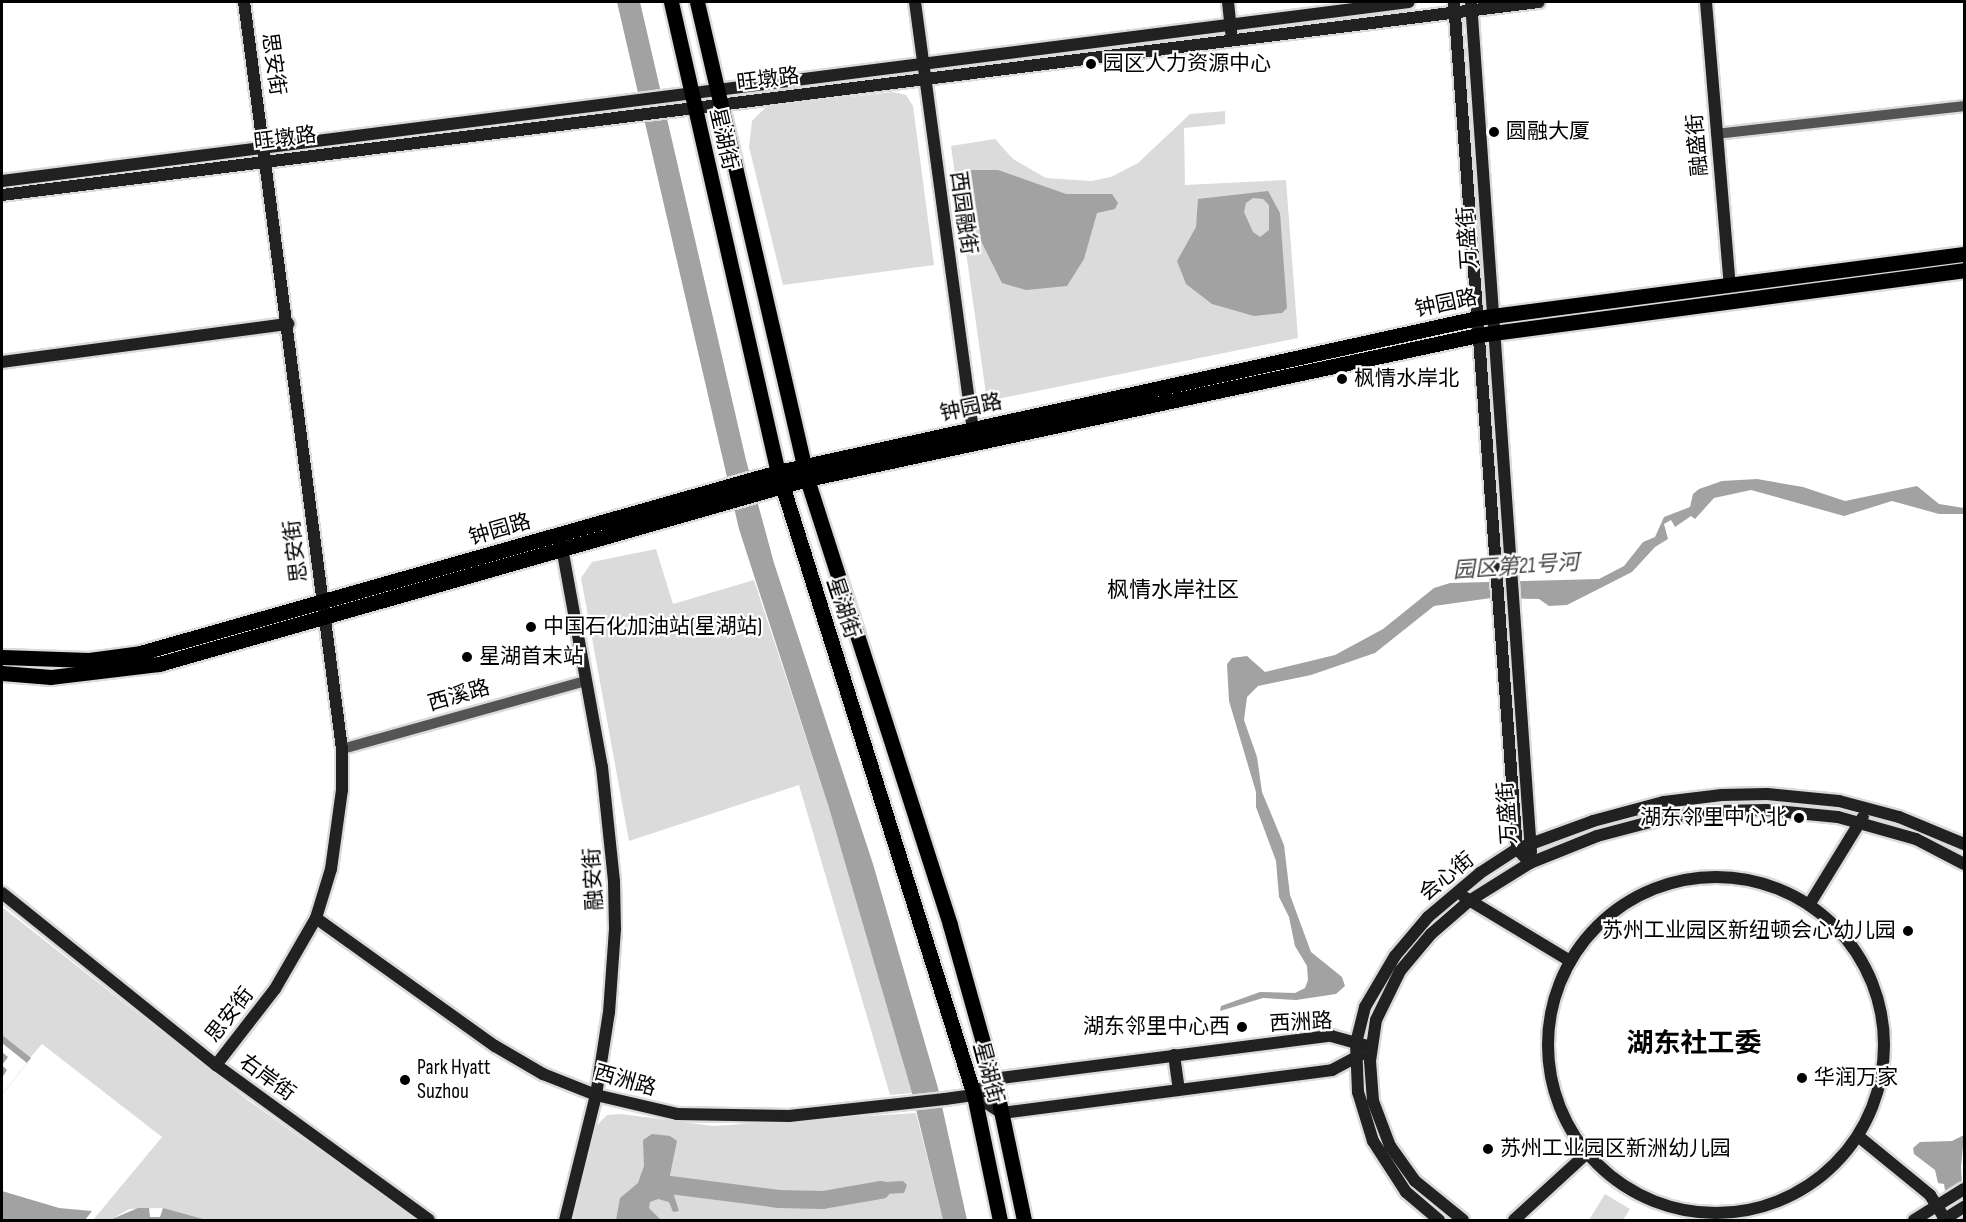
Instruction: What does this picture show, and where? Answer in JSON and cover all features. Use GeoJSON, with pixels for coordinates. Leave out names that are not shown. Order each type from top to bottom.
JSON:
{"type":"FeatureCollection","features":[{"type":"Feature","properties":{"kind":"main road","name":"思安街"},"geometry":{"type":"LineString","coordinates":[[216,1065],[275,989],[316,918],[331,869],[339,825],[342,748],[244,2]]}},
{"type":"Feature","properties":{"kind":"main road","name":"星湖街"},"geometry":{"type":"LineString","coordinates":[[671,2],[692,102],[780,479],[974,1095],[999,1221]]}},
{"type":"Feature","properties":{"kind":"main road","name":"星湖街"},"geometry":{"type":"LineString","coordinates":[[697,2],[806,473],[950,925],[1002,1113],[1024,1221]]}},
{"type":"Feature","properties":{"kind":"main road","name":"西园融街"},"geometry":{"type":"LineString","coordinates":[[915,2],[973,429]]}},
{"type":"Feature","properties":{"kind":"main road"},"geometry":{"type":"LineString","coordinates":[[1228,2],[1232,39]]}},
{"type":"Feature","properties":{"kind":"main road","name":"旺墩路"},"geometry":{"type":"LineString","coordinates":[[718,99],[923,65],[1409,2]]}},
{"type":"Feature","properties":{"kind":"main road","name":"旺墩路"},"geometry":{"type":"LineString","coordinates":[[2,181],[668,98],[692,102],[925,80],[1455,7],[1539,2]]}},
{"type":"Feature","properties":{"kind":"main road","name":"融盛街"},"geometry":{"type":"LineString","coordinates":[[1706,2],[1730,285]]}},
{"type":"Feature","properties":{"kind":"main road","name":"万盛街"},"geometry":{"type":"LineString","coordinates":[[1471,6],[1531,844],[1530,863]]}},
{"type":"Feature","properties":{"kind":"main road","name":"万盛街"},"geometry":{"type":"LineString","coordinates":[[1455,7],[1517,849],[1530,863]]}},
{"type":"Feature","properties":{"kind":"main road","name":"旺墩路"},"geometry":{"type":"LineString","coordinates":[[2,195],[672,111],[692,102]]}},
{"type":"Feature","properties":{"kind":"main road","name":"钟园路"},"geometry":{"type":"LineString","coordinates":[[806,473],[973,429],[1477,318],[1965,254]]}},
{"type":"Feature","properties":{"kind":"main road","name":"钟园路"},"geometry":{"type":"LineString","coordinates":[[2,674],[51,677],[135,669],[325,619],[563,551],[724,502],[758,485],[780,479],[1478,334],[1965,270]]}},
{"type":"Feature","properties":{"kind":"main road"},"geometry":{"type":"LineString","coordinates":[[2,362],[288,324]]}},
{"type":"Feature","properties":{"kind":"main road","name":"钟园路"},"geometry":{"type":"LineString","coordinates":[[2,657],[56,660],[124,656],[322,603],[724,487],[758,485]]}},
{"type":"Feature","properties":{"kind":"main road","name":"融安街"},"geometry":{"type":"LineString","coordinates":[[560,535],[602,767],[615,881],[613,975],[596,1095],[565,1221]]}},
{"type":"Feature","properties":{"kind":"main road","name":"会心街"},"geometry":{"type":"LineString","coordinates":[[1439,1221],[1406,1192],[1372,1141],[1358,1092],[1355,1058],[1356,1043],[1365,1007],[1384,972],[1410,936],[1457,891],[1517,849],[1615,814],[1691,798],[1767,794],[1866,807],[1965,844]]}},
{"type":"Feature","properties":{"kind":"main road"},"geometry":{"type":"LineString","coordinates":[[1809,905],[1862,822],[1866,807]]}},
{"type":"Feature","properties":{"kind":"main road","name":"会心街"},"geometry":{"type":"LineString","coordinates":[[1463,1221],[1424,1190],[1390,1146],[1373,1101],[1371,1047],[1382,1004],[1400,971],[1431,934],[1468,901],[1530,863],[1618,829],[1692,814],[1766,810],[1862,822],[1916,839],[1965,864]]}},
{"type":"Feature","properties":{"kind":"main road"},"geometry":{"type":"LineString","coordinates":[[1740,879],[1771,887],[1809,905],[1850,944],[1868,973],[1880,1005],[1884,1038],[1882,1073],[1873,1105],[1858,1136],[1825,1173],[1798,1192],[1751,1209],[1719,1213],[1678,1208],[1639,1194],[1611,1176],[1587,1153],[1560,1107],[1549,1062],[1551,1015],[1570,962],[1596,928],[1620,908],[1677,882],[1740,879]]}},
{"type":"Feature","properties":{"kind":"main road"},"geometry":{"type":"LineString","coordinates":[[1457,891],[1468,901],[1570,962]]}},
{"type":"Feature","properties":{"kind":"main road","name":"右岸街"},"geometry":{"type":"LineString","coordinates":[[2,893],[216,1065],[429,1221]]}},
{"type":"Feature","properties":{"kind":"main road","name":"西洲路"},"geometry":{"type":"LineString","coordinates":[[316,918],[495,1046],[543,1074],[596,1095],[635,1106],[711,1118],[789,1116],[974,1095]]}},
{"type":"Feature","properties":{"kind":"main road","name":"西洲路"},"geometry":{"type":"LineString","coordinates":[[993,1079],[1331,1036],[1371,1047]]}},
{"type":"Feature","properties":{"kind":"main road"},"geometry":{"type":"LineString","coordinates":[[993,1079],[974,1095],[1002,1113],[1332,1070],[1371,1047]]}},
{"type":"Feature","properties":{"kind":"main road"},"geometry":{"type":"LineString","coordinates":[[1174,1055],[1179,1090]]}},
{"type":"Feature","properties":{"kind":"main road"},"geometry":{"type":"LineString","coordinates":[[1858,1136],[1942,1204],[1946,1219],[1965,1207]]}},
{"type":"Feature","properties":{"kind":"main road"},"geometry":{"type":"LineString","coordinates":[[1514,1221],[1587,1153]]}},
{"type":"Feature","properties":{"kind":"main road"},"geometry":{"type":"LineString","coordinates":[[1914,1221],[1965,1189]]}},
{"type":"Feature","properties":{"kind":"street"},"geometry":{"type":"LineString","coordinates":[[1716,134],[1965,106]]}},
{"type":"Feature","properties":{"kind":"street","name":"西溪路"},"geometry":{"type":"LineString","coordinates":[[342,748],[585,681]]}},
{"type":"Feature","properties":{"kind":"shaded area"},"geometry":{"type":"Polygon","coordinates":[[[617,2],[640,2],[746,460],[774,563],[873,864],[938,1088],[967,1220],[943,1220],[912,1093],[829,808],[739,529],[617,2]]]}},
{"type":"Feature","properties":{"kind":"shaded area"},"geometry":{"type":"Polygon","coordinates":[[[893,92],[906,95],[913,106],[934,265],[783,285],[749,147],[752,121],[767,106],[893,92]]]}},
{"type":"Feature","properties":{"kind":"shaded area"},"geometry":{"type":"Polygon","coordinates":[[[1225,111],[1225,124],[1184,128],[1185,185],[1286,180],[1298,338],[987,401],[951,146],[995,139],[1013,159],[1046,178],[1091,181],[1111,177],[1138,163],[1190,114],[1225,111]]]}},
{"type":"Feature","properties":{"kind":"shaded area"},"geometry":{"type":"Polygon","coordinates":[[[971,170],[998,170],[1066,194],[1112,194],[1118,203],[1115,209],[1097,213],[1084,259],[1067,286],[1026,290],[1002,283],[981,241],[971,170]]]}},
{"type":"Feature","properties":{"kind":"shaded area"},"geometry":{"type":"Polygon","coordinates":[[[1268,191],[1280,213],[1287,308],[1282,313],[1254,316],[1212,304],[1186,284],[1177,261],[1196,227],[1198,199],[1268,191]],[[1253,198],[1246,203],[1244,212],[1253,232],[1260,237],[1269,230],[1269,205],[1263,199],[1253,198]]]}},
{"type":"Feature","properties":{"kind":"shaded area"},"geometry":{"type":"Polygon","coordinates":[[[1757,479],[1803,487],[1845,501],[1917,486],[1939,504],[1964,508],[1964,514],[1939,514],[1892,501],[1844,516],[1751,490],[1714,498],[1695,519],[1691,516],[1675,527],[1671,520],[1664,524],[1668,539],[1655,547],[1632,572],[1567,605],[1549,606],[1539,599],[1491,598],[1434,606],[1375,653],[1311,675],[1258,686],[1247,697],[1244,720],[1257,757],[1262,792],[1284,845],[1290,895],[1311,952],[1342,977],[1345,986],[1336,994],[1296,1000],[1263,998],[1220,1011],[1221,1006],[1260,992],[1295,993],[1305,988],[1308,980],[1307,966],[1295,946],[1289,917],[1279,897],[1276,861],[1256,807],[1256,792],[1229,701],[1227,664],[1232,658],[1247,656],[1265,672],[1335,655],[1383,629],[1434,588],[1450,583],[1599,579],[1624,566],[1643,542],[1655,537],[1664,517],[1690,507],[1693,494],[1699,489],[1722,481],[1757,479]]]}},
{"type":"Feature","properties":{"kind":"shaded area"},"geometry":{"type":"Polygon","coordinates":[[[656,549],[673,604],[754,580],[829,808],[912,1093],[890,1095],[799,785],[629,841],[581,578],[592,562],[656,549]]]}},
{"type":"Feature","properties":{"kind":"shaded area"},"geometry":{"type":"Polygon","coordinates":[[[2,907],[249,1101],[417,1220],[207,1220],[162,1208],[129,1209],[112,1219],[93,1220],[162,1137],[42,1044],[23,1066],[2,1052],[2,907]]]}},
{"type":"Feature","properties":{"kind":"shaded area"},"geometry":{"type":"Polygon","coordinates":[[[2,1035],[31,1058],[2,1094],[2,1035]]]}},
{"type":"Feature","properties":{"kind":"shaded area"},"geometry":{"type":"Polygon","coordinates":[[[916,1113],[943,1220],[573,1220],[597,1125],[607,1115],[621,1114],[713,1126],[916,1113]]]}},
{"type":"Feature","properties":{"kind":"shaded area"},"geometry":{"type":"Polygon","coordinates":[[[652,1134],[670,1136],[677,1141],[669,1180],[679,1211],[673,1212],[669,1202],[658,1199],[650,1202],[649,1208],[661,1220],[616,1220],[620,1198],[638,1183],[644,1166],[643,1140],[652,1134]]]}},
{"type":"Feature","properties":{"kind":"shaded area"},"geometry":{"type":"Polygon","coordinates":[[[1964,1135],[1961,1167],[1964,1220],[1950,1220],[1944,1184],[1938,1183],[1935,1170],[1914,1154],[1913,1148],[1920,1142],[1952,1141],[1964,1135]]]}},
{"type":"Feature","properties":{"kind":"shaded area"},"geometry":{"type":"Polygon","coordinates":[[[903,1181],[907,1185],[904,1193],[887,1194],[880,1189],[885,1182],[903,1181]]]}},
{"type":"Feature","properties":{"kind":"shaded area"},"geometry":{"type":"Polygon","coordinates":[[[2,1191],[59,1208],[92,1211],[85,1220],[2,1220],[2,1191]]]}},
{"type":"Feature","properties":{"kind":"shaded area"},"geometry":{"type":"Polygon","coordinates":[[[1605,1194],[1630,1209],[1623,1220],[1589,1220],[1605,1194]]]}},
{"type":"Feature","properties":{"kind":"shaded area"},"geometry":{"type":"Polygon","coordinates":[[[138,1208],[149,1208],[150,1217],[160,1217],[163,1208],[207,1220],[92,1220],[112,1219],[138,1208]]]}},
{"type":"Feature","properties":{"kind":"pier"},"geometry":{"type":"Polygon","coordinates":[[[2,1043],[27,1063],[2,1094],[2,1078],[7,1070],[2,1065],[8,1057],[2,1052],[2,1043]]]}},
{"type":"Feature","properties":{"kind":"waterway"},"geometry":{"type":"LineString","coordinates":[[670,1185],[779,1199],[823,1200],[881,1190]]}},
{"type":"Feature","properties":{"kind":"place","name":"园区人力资源中心"},"geometry":{"type":"Point","coordinates":[1091,64]}},
{"type":"Feature","properties":{"kind":"place","name":"圆融大厦"},"geometry":{"type":"Point","coordinates":[1494,132]}},
{"type":"Feature","properties":{"kind":"place","name":"枫情水岸北"},"geometry":{"type":"Point","coordinates":[1342,379]}},
{"type":"Feature","properties":{"kind":"place","name":"中国石化加油站(星湖站)"},"geometry":{"type":"Point","coordinates":[531,627]}},
{"type":"Feature","properties":{"kind":"place","name":"星湖首末站"},"geometry":{"type":"Point","coordinates":[467,657]}},
{"type":"Feature","properties":{"kind":"place","name":"湖东邻里中心北"},"geometry":{"type":"Point","coordinates":[1799,818]}},
{"type":"Feature","properties":{"kind":"place","name":"苏州工业园区新纽顿会心幼儿园"},"geometry":{"type":"Point","coordinates":[1908,931]}},
{"type":"Feature","properties":{"kind":"place","name":"湖东邻里中心西"},"geometry":{"type":"Point","coordinates":[1242,1027]}},
{"type":"Feature","properties":{"kind":"place","name":"华润万家"},"geometry":{"type":"Point","coordinates":[1802,1078]}},
{"type":"Feature","properties":{"kind":"place","name":"Park Hyatt Suzhou"},"geometry":{"type":"Point","coordinates":[405,1080]}},
{"type":"Feature","properties":{"kind":"place","name":"苏州工业园区新洲幼儿园"},"geometry":{"type":"Point","coordinates":[1488,1149]}},
{"type":"Feature","properties":{"kind":"district","name":"枫情水岸社区"},"geometry":{"type":"Point","coordinates":[1173,591]}},
{"type":"Feature","properties":{"kind":"district","name":"湖东社工委"},"geometry":{"type":"Point","coordinates":[1694,1045]}},
{"type":"Feature","properties":{"kind":"water label","name":"园区第21号河"},"geometry":{"type":"Point","coordinates":[1516,567]}}]}
